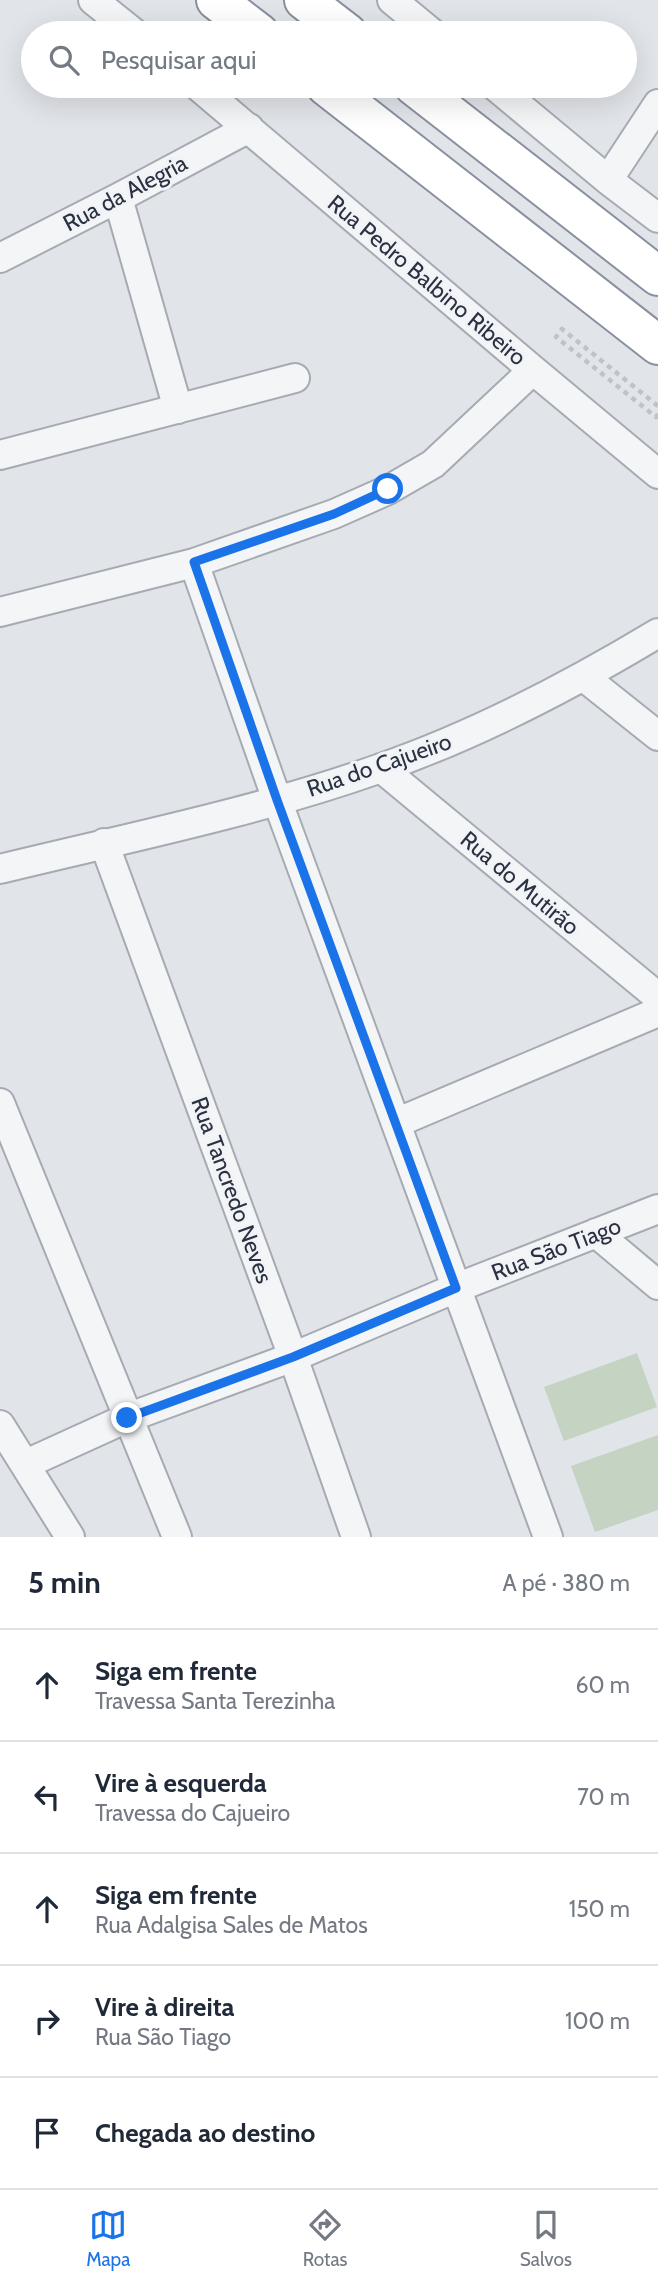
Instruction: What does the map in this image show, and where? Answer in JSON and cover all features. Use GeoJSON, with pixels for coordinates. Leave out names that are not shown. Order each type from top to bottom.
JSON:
{"type":"FeatureCollection","features":[{"type":"Feature","properties":{"kind":"highway"},"geometry":{"type":"LineString","coordinates":[[216,0],[243,21]]}},
{"type":"Feature","properties":{"kind":"highway"},"geometry":{"type":"LineString","coordinates":[[304,0],[331,21]]}},
{"type":"Feature","properties":{"kind":"highway"},"geometry":{"type":"LineString","coordinates":[[341,98],[658,345]]}},
{"type":"Feature","properties":{"kind":"highway"},"geometry":{"type":"LineString","coordinates":[[429,98],[658,276]]}},
{"type":"Feature","properties":{"kind":"street"},"geometry":{"type":"LineString","coordinates":[[93,0],[119,21]]}},
{"type":"Feature","properties":{"kind":"street"},"geometry":{"type":"LineString","coordinates":[[393,0],[418,21]]}},
{"type":"Feature","properties":{"kind":"street","name":"Rua Pedro Balbino Ribeiro"},"geometry":{"type":"LineString","coordinates":[[212,98],[658,474]]}},
{"type":"Feature","properties":{"kind":"street"},"geometry":{"type":"LineString","coordinates":[[509,98],[658,218]]}},
{"type":"Feature","properties":{"kind":"street"},"geometry":{"type":"LineString","coordinates":[[608,180],[650,136],[658,104]]}},
{"type":"Feature","properties":{"kind":"street","name":"Rua da Alegria"},"geometry":{"type":"LineString","coordinates":[[0,258],[248,128]]}},
{"type":"Feature","properties":{"kind":"street"},"geometry":{"type":"LineString","coordinates":[[118,198],[178,409]]}},
{"type":"Feature","properties":{"kind":"street"},"geometry":{"type":"LineString","coordinates":[[0,612],[194,562],[334,514],[433,464],[533,370]]}},
{"type":"Feature","properties":{"kind":"street"},"geometry":{"type":"LineString","coordinates":[[0,455],[295,378]]}},
{"type":"Feature","properties":{"kind":"street"},"geometry":{"type":"LineString","coordinates":[[194,562],[277,800],[548,1537]]}},
{"type":"Feature","properties":{"kind":"street","name":"Rua do Cajueiro"},"geometry":{"type":"LineString","coordinates":[[0,869],[277,800],[382,768],[486,727],[584,677],[658,633]]}},
{"type":"Feature","properties":{"kind":"street"},"geometry":{"type":"LineString","coordinates":[[584,677],[658,736]]}},
{"type":"Feature","properties":{"kind":"street","name":"Rua do Mutirão"},"geometry":{"type":"LineString","coordinates":[[382,768],[658,997]]}},
{"type":"Feature","properties":{"kind":"street","name":"Rua Tancredo Neves"},"geometry":{"type":"LineString","coordinates":[[104,844],[293,1357],[356,1537]]}},
{"type":"Feature","properties":{"kind":"street"},"geometry":{"type":"LineString","coordinates":[[396,1124],[658,1012]]}},
{"type":"Feature","properties":{"kind":"street"},"geometry":{"type":"LineString","coordinates":[[0,1103],[177,1537]]}},
{"type":"Feature","properties":{"kind":"street","name":"Rua São Tiago"},"geometry":{"type":"LineString","coordinates":[[26,1464],[127,1418],[293,1357],[456,1288],[658,1209]]}},
{"type":"Feature","properties":{"kind":"street"},"geometry":{"type":"LineString","coordinates":[[596,1233],[658,1285]]}},
{"type":"Feature","properties":{"kind":"street"},"geometry":{"type":"LineString","coordinates":[[0,1425],[70,1537]]}},
{"type":"Feature","properties":{"kind":"path"},"geometry":{"type":"LineString","coordinates":[[657,405],[562,329],[556,337],[656,417],[658,414]]}},
{"type":"Feature","properties":{"kind":"green space"},"geometry":{"type":"Polygon","coordinates":[[[637,1353],[657,1407],[564,1441],[544,1387],[637,1353]]]}},
{"type":"Feature","properties":{"kind":"green space"},"geometry":{"type":"Polygon","coordinates":[[[658,1435],[658,1510],[595,1532],[571,1466],[658,1435]]]}},
{"type":"Feature","properties":{"kind":"route"},"geometry":{"type":"LineString","coordinates":[[127,1418],[293,1357],[456,1288],[277,800],[194,562],[334,514],[388,489]]}}]}
